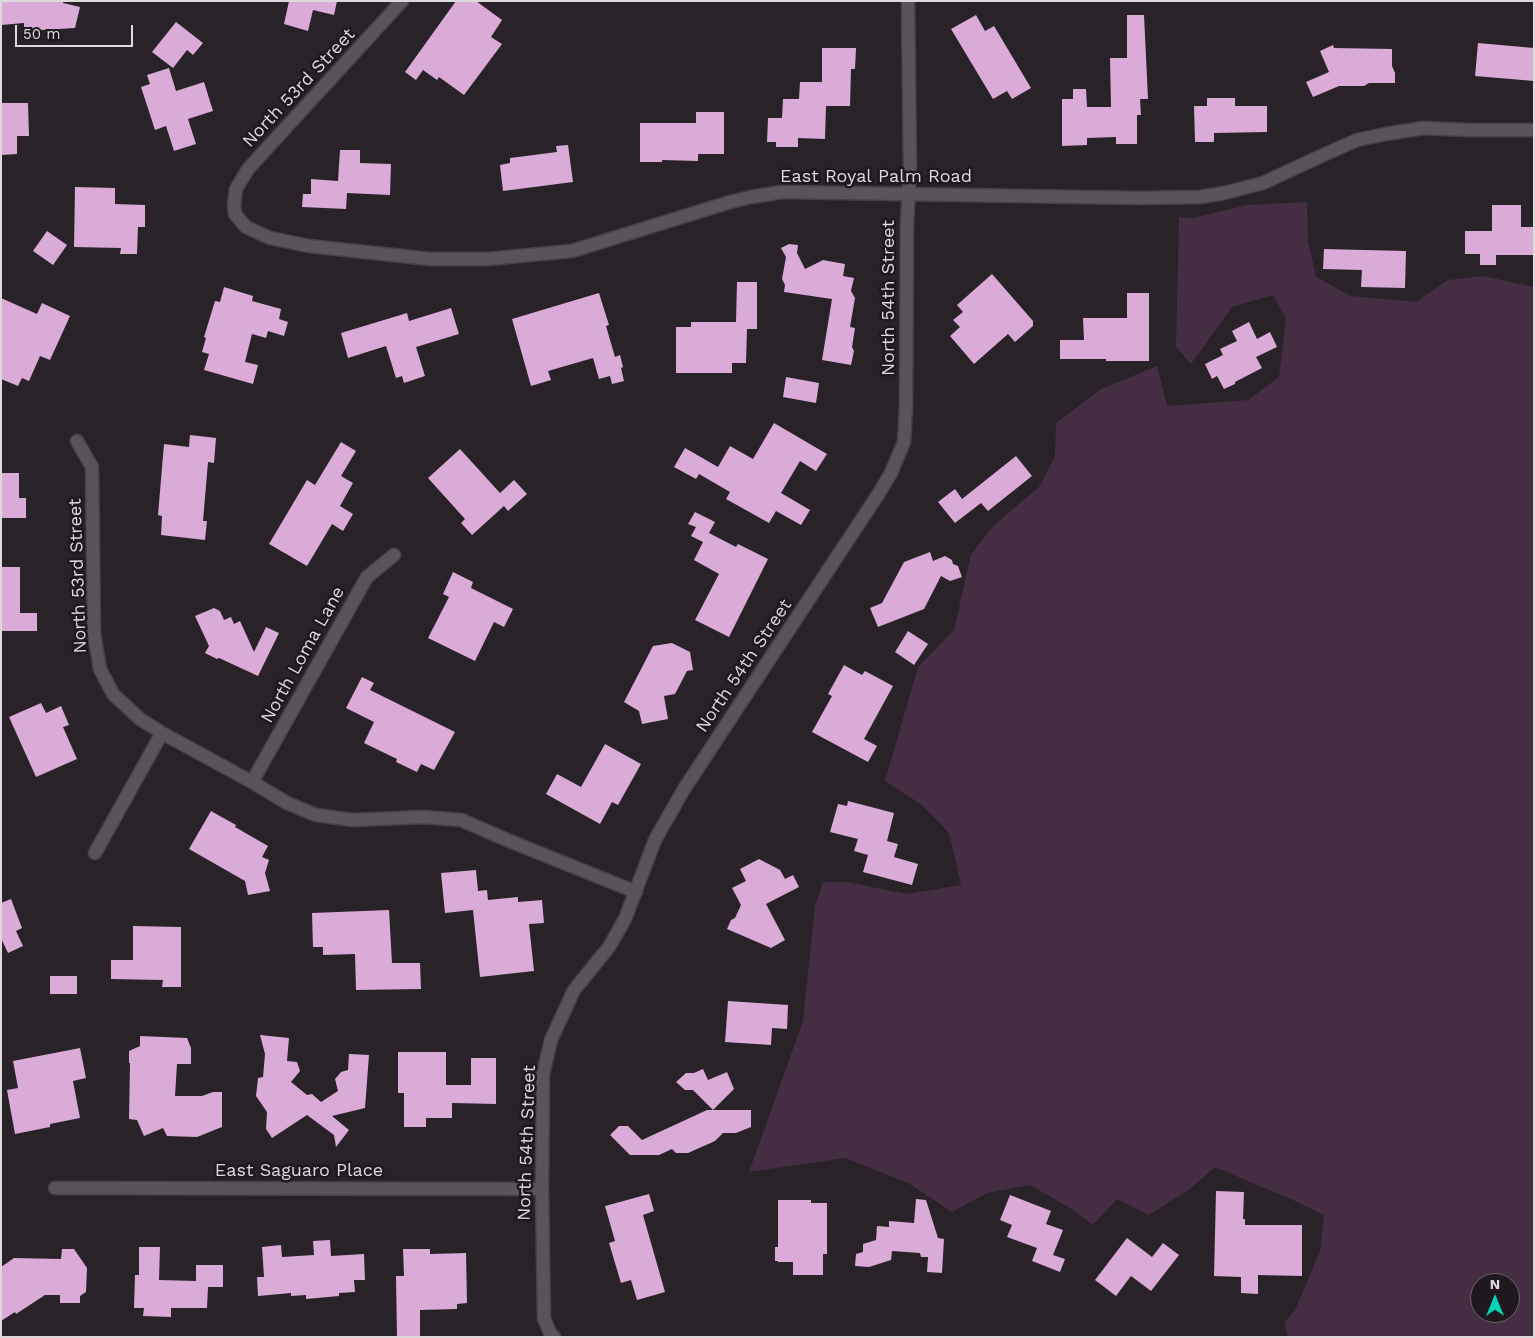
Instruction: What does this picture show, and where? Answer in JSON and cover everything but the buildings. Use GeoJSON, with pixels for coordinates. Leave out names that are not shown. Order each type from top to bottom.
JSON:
{"type":"FeatureCollection","features":[{"type":"Feature","properties":{"kind":"street","name":"North 53rd Street"},"geometry":{"type":"LineString","coordinates":[[234,205],[236,190],[248,168],[402,1]]}},
{"type":"Feature","properties":{"kind":"street","name":"North 54th Street"},"geometry":{"type":"LineString","coordinates":[[552,1335],[544,1318],[542,1189],[543,1074],[551,1040],[574,990],[609,947],[625,919],[655,840],[684,789],[879,493],[904,442],[906,423],[906,222],[910,170],[908,1]]}},
{"type":"Feature","properties":{"kind":"street","name":"East Royal Palm Road"},"geometry":{"type":"LineString","coordinates":[[234,205],[235,214],[246,228],[270,238],[309,246],[430,259],[487,259],[572,251],[751,197],[782,192],[1052,195],[1140,198],[1200,197],[1234,191],[1263,183],[1357,140],[1386,134],[1423,128],[1534,130]]}},
{"type":"Feature","properties":{"kind":"street","name":"North 53rd Street"},"geometry":{"type":"LineString","coordinates":[[77,442],[92,467],[94,633],[100,669],[112,694],[140,719],[287,803],[316,816],[353,820],[424,817],[461,820],[636,892]]}},
{"type":"Feature","properties":{"kind":"street","name":"North Loma Lane"},"geometry":{"type":"LineString","coordinates":[[252,782],[367,577],[394,555]]}},
{"type":"Feature","properties":{"kind":"street"},"geometry":{"type":"LineString","coordinates":[[95,853],[162,733]]}},
{"type":"Feature","properties":{"kind":"street","name":"East Saguaro Place"},"geometry":{"type":"LineString","coordinates":[[55,1188],[542,1189]]}},
{"type":"Feature","properties":{"kind":"shaded area"},"geometry":{"type":"Polygon","coordinates":[[[1307,202],[1308,240],[1316,277],[1351,296],[1416,302],[1448,280],[1483,276],[1534,287],[1534,1337],[1288,1337],[1285,1322],[1295,1310],[1320,1251],[1324,1215],[1215,1167],[1190,1189],[1149,1215],[1117,1199],[1093,1225],[1070,1208],[1030,1185],[987,1193],[952,1212],[908,1183],[845,1158],[749,1172],[803,1021],[815,906],[823,882],[847,882],[906,894],[961,885],[949,833],[922,805],[885,781],[918,667],[954,630],[971,554],[994,525],[1039,487],[1055,456],[1056,423],[1101,389],[1157,366],[1167,406],[1248,400],[1279,377],[1286,319],[1273,295],[1232,307],[1191,364],[1176,347],[1179,217],[1193,218],[1247,205],[1307,202]]]}}]}
